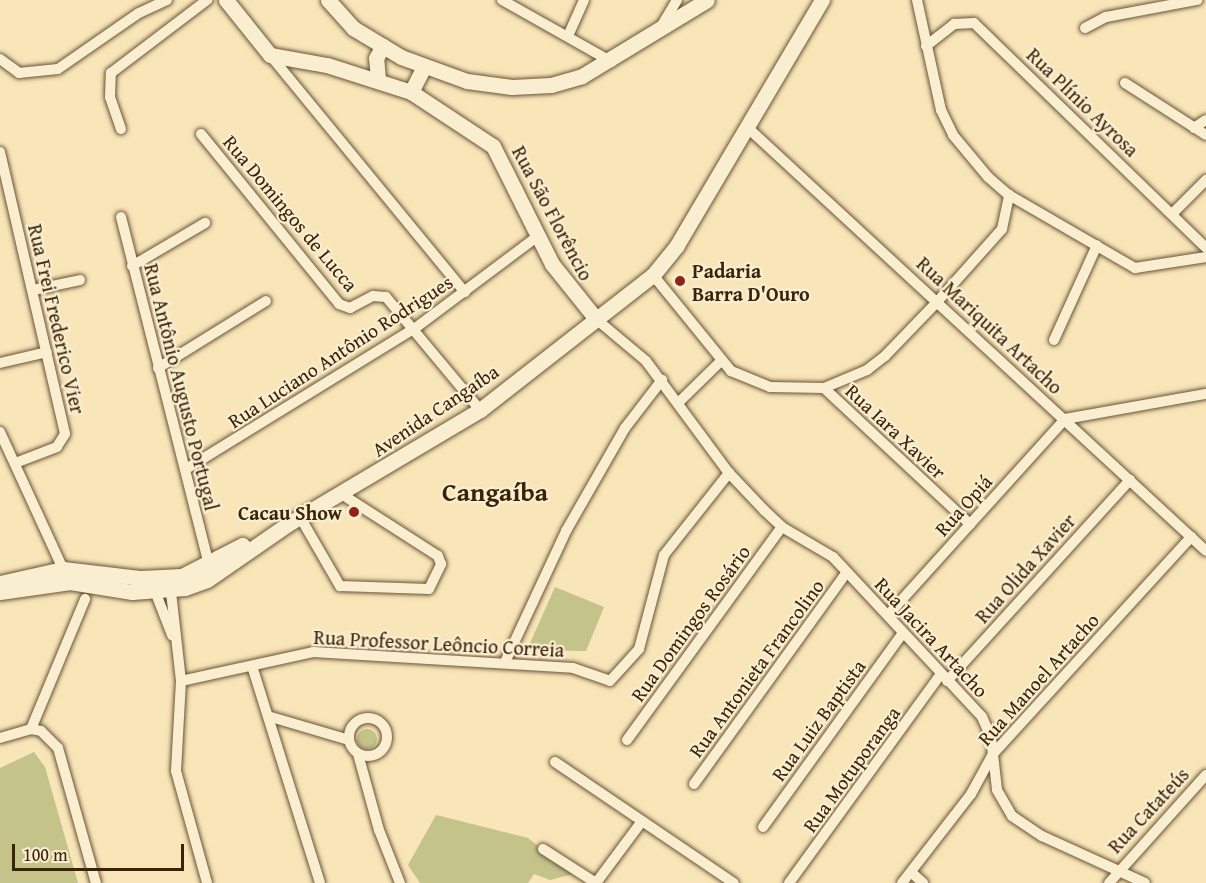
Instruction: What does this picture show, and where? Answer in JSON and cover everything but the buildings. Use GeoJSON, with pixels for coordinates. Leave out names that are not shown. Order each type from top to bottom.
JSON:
{"type":"FeatureCollection","features":[{"type":"Feature","properties":{"kind":"main road"},"geometry":{"type":"LineString","coordinates":[[226,0],[270,55]]}},
{"type":"Feature","properties":{"kind":"main road"},"geometry":{"type":"LineString","coordinates":[[328,0],[353,28],[424,67],[467,81],[512,87],[551,85],[612,62],[662,25],[707,0]]}},
{"type":"Feature","properties":{"kind":"main road"},"geometry":{"type":"LineString","coordinates":[[653,275],[677,245],[822,0]]}},
{"type":"Feature","properties":{"kind":"main road"},"geometry":{"type":"LineString","coordinates":[[378,80],[376,58],[383,46]]}},
{"type":"Feature","properties":{"kind":"main road","name":"Rua São Florêncio"},"geometry":{"type":"LineString","coordinates":[[270,55],[378,80],[411,92],[493,146],[565,285],[596,319]]}},
{"type":"Feature","properties":{"kind":"main road"},"geometry":{"type":"LineString","coordinates":[[411,92],[424,67]]}},
{"type":"Feature","properties":{"kind":"main road","name":"Avenida Cangaíba"},"geometry":{"type":"LineString","coordinates":[[0,592],[70,582],[170,585],[207,580],[294,521],[343,495],[480,410],[653,275]]}},
{"type":"Feature","properties":{"kind":"main road","name":"Avenida Cangaíba"},"geometry":{"type":"LineString","coordinates":[[170,585],[209,566],[262,533],[294,521]]}},
{"type":"Feature","properties":{"kind":"main road","name":"Avenida Cangaíba"},"geometry":{"type":"LineString","coordinates":[[0,583],[63,569],[153,585]]}},
{"type":"Feature","properties":{"kind":"street"},"geometry":{"type":"LineString","coordinates":[[0,59],[19,72],[57,69],[138,13],[167,0]]}},
{"type":"Feature","properties":{"kind":"street"},"geometry":{"type":"LineString","coordinates":[[121,129],[110,96],[111,73],[207,0]]}},
{"type":"Feature","properties":{"kind":"street"},"geometry":{"type":"LineString","coordinates":[[502,0],[612,62]]}},
{"type":"Feature","properties":{"kind":"street"},"geometry":{"type":"LineString","coordinates":[[568,36],[584,0]]}},
{"type":"Feature","properties":{"kind":"street"},"geometry":{"type":"LineString","coordinates":[[662,25],[677,0]]}},
{"type":"Feature","properties":{"kind":"street"},"geometry":{"type":"LineString","coordinates":[[917,0],[941,110],[953,135],[1009,195],[1135,268],[1206,257]]}},
{"type":"Feature","properties":{"kind":"street"},"geometry":{"type":"LineString","coordinates":[[1085,28],[1115,15],[1197,0]]}},
{"type":"Feature","properties":{"kind":"street","name":"Rua Plínio Ayrosa"},"geometry":{"type":"LineString","coordinates":[[926,46],[954,24],[974,23],[1173,213],[1206,248]]}},
{"type":"Feature","properties":{"kind":"street"},"geometry":{"type":"LineString","coordinates":[[270,55],[465,292]]}},
{"type":"Feature","properties":{"kind":"street"},"geometry":{"type":"LineString","coordinates":[[1125,83],[1206,135]]}},
{"type":"Feature","properties":{"kind":"street"},"geometry":{"type":"LineString","coordinates":[[1194,128],[1206,120]]}},
{"type":"Feature","properties":{"kind":"street","name":"Rua Mariquita Artacho"},"geometry":{"type":"LineString","coordinates":[[748,128],[1206,551]]}},
{"type":"Feature","properties":{"kind":"street","name":"Rua Domingos de Lucca"},"geometry":{"type":"LineString","coordinates":[[201,134],[339,304],[350,308],[382,295],[414,329],[480,410]]}},
{"type":"Feature","properties":{"kind":"street","name":"Rua Frei Frederico Vier"},"geometry":{"type":"LineString","coordinates":[[0,152],[33,290],[63,441],[15,464]]}},
{"type":"Feature","properties":{"kind":"street"},"geometry":{"type":"LineString","coordinates":[[1173,213],[1206,180]]}},
{"type":"Feature","properties":{"kind":"street"},"geometry":{"type":"LineString","coordinates":[[653,275],[720,362],[770,387],[824,388],[867,370],[885,356],[938,302],[1002,229],[1009,195]]}},
{"type":"Feature","properties":{"kind":"street","name":"Rua Antônio Augusto Portugal"},"geometry":{"type":"LineString","coordinates":[[121,218],[209,566]]}},
{"type":"Feature","properties":{"kind":"street"},"geometry":{"type":"LineString","coordinates":[[132,266],[205,223]]}},
{"type":"Feature","properties":{"kind":"street","name":"Rua Luciano Antônio Rodrigues"},"geometry":{"type":"LineString","coordinates":[[186,469],[414,329],[538,236]]}},
{"type":"Feature","properties":{"kind":"street"},"geometry":{"type":"LineString","coordinates":[[1054,340],[1097,245]]}},
{"type":"Feature","properties":{"kind":"street"},"geometry":{"type":"LineString","coordinates":[[33,290],[80,280]]}},
{"type":"Feature","properties":{"kind":"street"},"geometry":{"type":"LineString","coordinates":[[158,368],[266,301]]}},
{"type":"Feature","properties":{"kind":"street","name":"Rua Jacira Artacho"},"geometry":{"type":"LineString","coordinates":[[596,319],[662,380],[729,473],[782,527],[833,557],[943,678],[982,717],[993,754],[997,790],[1012,816],[1042,837],[1145,883]]}},
{"type":"Feature","properties":{"kind":"street"},"geometry":{"type":"LineString","coordinates":[[0,363],[46,352]]}},
{"type":"Feature","properties":{"kind":"street"},"geometry":{"type":"LineString","coordinates":[[678,403],[720,362]]}},
{"type":"Feature","properties":{"kind":"street"},"geometry":{"type":"LineString","coordinates":[[505,662],[566,531],[625,428],[662,380]]}},
{"type":"Feature","properties":{"kind":"street","name":"Rua Iara Xavier"},"geometry":{"type":"LineString","coordinates":[[824,388],[970,524]]}},
{"type":"Feature","properties":{"kind":"street"},"geometry":{"type":"LineString","coordinates":[[1065,419],[1206,394]]}},
{"type":"Feature","properties":{"kind":"street","name":"Rua Opiá"},"geometry":{"type":"LineString","coordinates":[[888,615],[1065,419]]}},
{"type":"Feature","properties":{"kind":"street"},"geometry":{"type":"LineString","coordinates":[[0,432],[63,569]]}},
{"type":"Feature","properties":{"kind":"street","name":"Rua Professor Leôncio Correia"},"geometry":{"type":"LineString","coordinates":[[181,681],[313,652],[505,662],[579,669],[610,681],[621,674],[644,636],[664,555],[729,473]]}},
{"type":"Feature","properties":{"kind":"street","name":"Rua Olida Xavier"},"geometry":{"type":"LineString","coordinates":[[943,678],[1130,480]]}},
{"type":"Feature","properties":{"kind":"street"},"geometry":{"type":"LineString","coordinates":[[294,521],[340,586],[383,585],[413,592],[429,589],[441,564],[438,556],[343,495]]}},
{"type":"Feature","properties":{"kind":"street","name":"Rua Domingos Rosário"},"geometry":{"type":"LineString","coordinates":[[627,740],[782,527]]}},
{"type":"Feature","properties":{"kind":"street","name":"Rua Manoel Artacho"},"geometry":{"type":"LineString","coordinates":[[903,883],[971,794],[993,754],[1191,537]]}},
{"type":"Feature","properties":{"kind":"street","name":"Rua Antonieta Francolino"},"geometry":{"type":"LineString","coordinates":[[694,784],[848,572]]}},
{"type":"Feature","properties":{"kind":"street"},"geometry":{"type":"LineString","coordinates":[[153,585],[173,638]]}},
{"type":"Feature","properties":{"kind":"street"},"geometry":{"type":"LineString","coordinates":[[170,585],[173,638],[181,681],[176,771],[207,883]]}},
{"type":"Feature","properties":{"kind":"street"},"geometry":{"type":"LineString","coordinates":[[31,729],[85,599]]}},
{"type":"Feature","properties":{"kind":"street","name":"Rua Luiz Baptista"},"geometry":{"type":"LineString","coordinates":[[763,827],[903,633]]}},
{"type":"Feature","properties":{"kind":"street"},"geometry":{"type":"LineString","coordinates":[[252,666],[271,717],[320,883]]}},
{"type":"Feature","properties":{"kind":"street","name":"Rua Motuporanga"},"geometry":{"type":"LineString","coordinates":[[789,883],[943,678]]}},
{"type":"Feature","properties":{"kind":"street"},"geometry":{"type":"LineString","coordinates":[[271,717],[349,740],[358,754],[379,830],[400,883]]}},
{"type":"Feature","properties":{"kind":"street"},"geometry":{"type":"LineString","coordinates":[[349,740],[351,727],[361,719],[374,719],[383,727],[387,739],[381,750],[370,756],[358,754]]}},
{"type":"Feature","properties":{"kind":"street"},"geometry":{"type":"LineString","coordinates":[[0,738],[31,729],[41,731],[58,748],[96,883]]}},
{"type":"Feature","properties":{"kind":"street"},"geometry":{"type":"LineString","coordinates":[[555,762],[734,883]]}},
{"type":"Feature","properties":{"kind":"street","name":"Rua Catateús"},"geometry":{"type":"LineString","coordinates":[[1109,883],[1117,871],[1206,775]]}},
{"type":"Feature","properties":{"kind":"street"},"geometry":{"type":"LineString","coordinates":[[543,849],[596,883],[642,821]]}},
{"type":"Feature","properties":{"kind":"street"},"geometry":{"type":"LineString","coordinates":[[912,873],[923,883]]}},
{"type":"Feature","properties":{"kind":"green space"},"geometry":{"type":"Polygon","coordinates":[[[555,587],[604,607],[586,651],[527,650],[555,587]]]}},
{"type":"Feature","properties":{"kind":"green space"},"geometry":{"type":"Polygon","coordinates":[[[367,729],[374,732],[377,739],[374,746],[367,749],[360,746],[357,739],[360,732],[367,729]]]}},
{"type":"Feature","properties":{"kind":"green space"},"geometry":{"type":"Polygon","coordinates":[[[34,752],[45,767],[78,883],[0,883],[0,768],[34,752]]]}},
{"type":"Feature","properties":{"kind":"green space"},"geometry":{"type":"Polygon","coordinates":[[[436,815],[528,838],[573,874],[550,880],[534,874],[528,883],[420,883],[408,865],[436,815]]]}},
{"type":"Feature","properties":{"kind":"place","name":"Padaria Barra D'Ouro"},"geometry":{"type":"Point","coordinates":[680,281]}},
{"type":"Feature","properties":{"kind":"place","name":"Cacau Show"},"geometry":{"type":"Point","coordinates":[354,512]}},
{"type":"Feature","properties":{"kind":"district","name":"Cangaíba"},"geometry":{"type":"Point","coordinates":[495,492]}}]}
